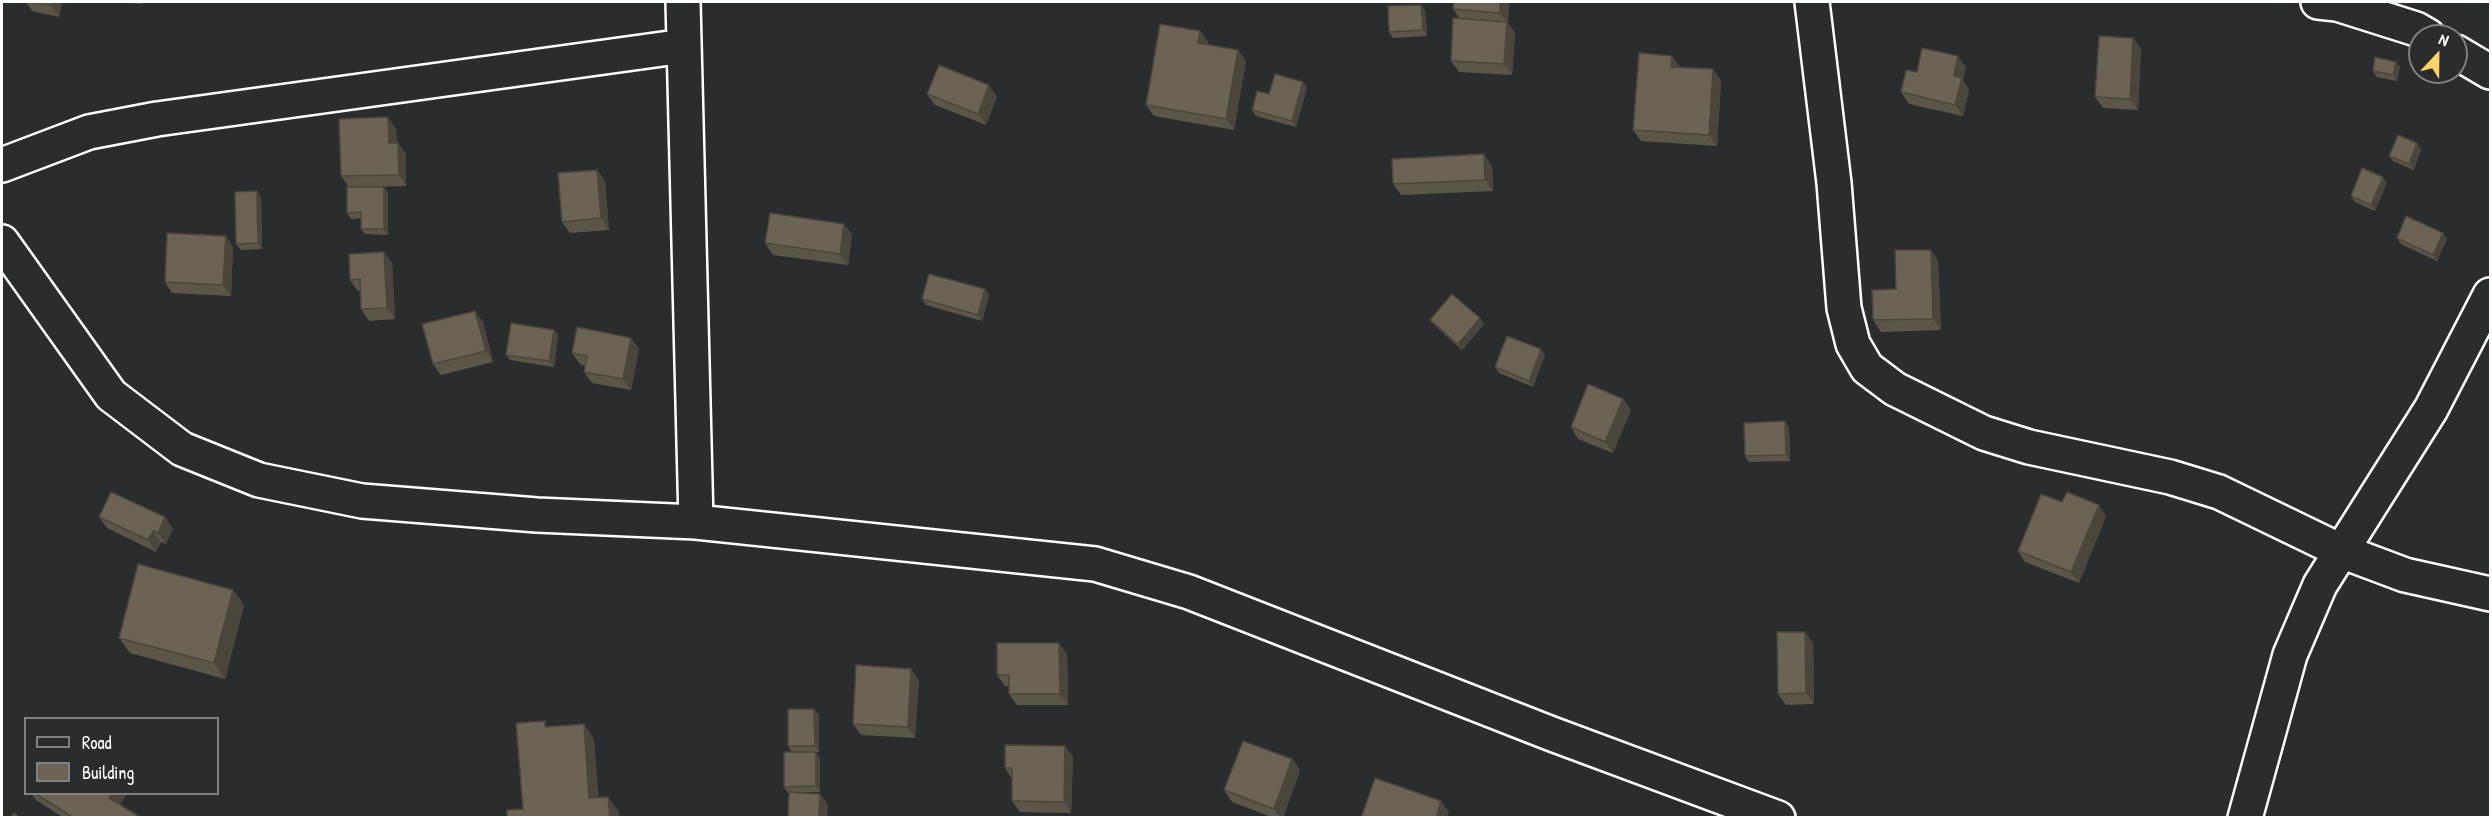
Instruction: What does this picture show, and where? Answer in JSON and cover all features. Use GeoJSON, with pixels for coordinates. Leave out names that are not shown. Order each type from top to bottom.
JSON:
{"type":"FeatureCollection","features":[{"type":"Feature","properties":{"kind":"street"},"geometry":{"type":"LineString","coordinates":[[684,2],[696,522]]}},
{"type":"Feature","properties":{"kind":"street"},"geometry":{"type":"LineString","coordinates":[[1812,2],[1834,183],[1844,308],[1853,344],[1867,368],[1895,389],[1984,433],[2028,447],[2170,477],[2219,492],[2341,551],[2405,575],[2490,594]]}},
{"type":"Feature","properties":{"kind":"street"},"geometry":{"type":"LineString","coordinates":[[2318,2],[2337,4],[2408,26]]}},
{"type":"Feature","properties":{"kind":"street"},"geometry":{"type":"LineString","coordinates":[[2,165],[89,132],[146,121],[684,46]]}},
{"type":"Feature","properties":{"kind":"street"},"geometry":{"type":"LineString","coordinates":[[2468,59],[2490,72]]}},
{"type":"Feature","properties":{"kind":"street"},"geometry":{"type":"LineString","coordinates":[[2,242],[111,395],[182,449],[259,480],[362,501],[537,514],[696,522],[1095,564],[1189,592],[1552,734],[1778,818]]}},
{"type":"Feature","properties":{"kind":"street"},"geometry":{"type":"LineString","coordinates":[[2245,818],[2290,655],[2320,585],[2431,409],[2490,295]]}},
{"type":"Feature","properties":{"kind":"building"},"geometry":{"type":"Polygon","coordinates":[[[31,2],[52,2],[51,5],[31,2]]]}},
{"type":"Feature","properties":{"kind":"building"},"geometry":{"type":"Polygon","coordinates":[[[1454,2],[1500,2],[1500,13],[1453,9],[1454,2]]]}},
{"type":"Feature","properties":{"kind":"building"},"geometry":{"type":"Polygon","coordinates":[[[1421,5],[1423,30],[1389,32],[1388,6],[1421,5]]]}},
{"type":"Feature","properties":{"kind":"building"},"geometry":{"type":"Polygon","coordinates":[[[1453,18],[1507,22],[1504,64],[1451,61],[1453,18]]]}},
{"type":"Feature","properties":{"kind":"building"},"geometry":{"type":"Polygon","coordinates":[[[1160,24],[1200,31],[1198,43],[1238,50],[1226,119],[1146,105],[1160,24]]]}},
{"type":"Feature","properties":{"kind":"building"},"geometry":{"type":"Polygon","coordinates":[[[2099,36],[2133,38],[2130,99],[2095,97],[2099,36]]]}},
{"type":"Feature","properties":{"kind":"building"},"geometry":{"type":"Polygon","coordinates":[[[1922,48],[1958,56],[1954,76],[1962,78],[1955,105],[1901,92],[1906,70],[1917,72],[1922,48]]]}},
{"type":"Feature","properties":{"kind":"building"},"geometry":{"type":"Polygon","coordinates":[[[1639,53],[1672,56],[1671,67],[1713,69],[1709,135],[1633,130],[1639,53]]]}},
{"type":"Feature","properties":{"kind":"building"},"geometry":{"type":"Polygon","coordinates":[[[2375,57],[2396,62],[2393,75],[2373,71],[2375,57]]]}},
{"type":"Feature","properties":{"kind":"building"},"geometry":{"type":"Polygon","coordinates":[[[939,65],[989,85],[978,114],[927,94],[939,65]]]}},
{"type":"Feature","properties":{"kind":"building"},"geometry":{"type":"Polygon","coordinates":[[[1275,74],[1303,82],[1292,121],[1252,110],[1257,91],[1269,94],[1275,74]]]}},
{"type":"Feature","properties":{"kind":"building"},"geometry":{"type":"Polygon","coordinates":[[[388,117],[389,143],[398,143],[399,175],[341,176],[339,119],[388,117]]]}},
{"type":"Feature","properties":{"kind":"building"},"geometry":{"type":"Polygon","coordinates":[[[2398,135],[2417,143],[2409,164],[2389,156],[2398,135]]]}},
{"type":"Feature","properties":{"kind":"building"},"geometry":{"type":"Polygon","coordinates":[[[1484,154],[1485,180],[1393,184],[1392,159],[1484,154]]]}},
{"type":"Feature","properties":{"kind":"building"},"geometry":{"type":"Polygon","coordinates":[[[2362,168],[2383,177],[2371,205],[2351,196],[2362,168]]]}},
{"type":"Feature","properties":{"kind":"building"},"geometry":{"type":"Polygon","coordinates":[[[597,170],[601,218],[562,222],[558,173],[597,170]]]}},
{"type":"Feature","properties":{"kind":"building"},"geometry":{"type":"Polygon","coordinates":[[[347,187],[384,187],[384,229],[361,229],[361,212],[347,213],[347,187]]]}},
{"type":"Feature","properties":{"kind":"building"},"geometry":{"type":"Polygon","coordinates":[[[257,191],[258,243],[236,244],[235,192],[257,191]]]}},
{"type":"Feature","properties":{"kind":"building"},"geometry":{"type":"Polygon","coordinates":[[[770,213],[844,224],[840,254],[765,243],[770,213]]]}},
{"type":"Feature","properties":{"kind":"building"},"geometry":{"type":"Polygon","coordinates":[[[2406,216],[2443,233],[2433,255],[2397,238],[2406,216]]]}},
{"type":"Feature","properties":{"kind":"building"},"geometry":{"type":"Polygon","coordinates":[[[167,233],[226,236],[223,285],[165,282],[167,233]]]}},
{"type":"Feature","properties":{"kind":"building"},"geometry":{"type":"Polygon","coordinates":[[[1895,250],[1931,250],[1933,319],[1873,320],[1872,290],[1896,289],[1895,250]]]}},
{"type":"Feature","properties":{"kind":"building"},"geometry":{"type":"Polygon","coordinates":[[[384,252],[387,308],[361,309],[360,279],[350,280],[349,254],[384,252]]]}},
{"type":"Feature","properties":{"kind":"building"},"geometry":{"type":"Polygon","coordinates":[[[929,274],[985,289],[978,315],[922,299],[929,274]]]}},
{"type":"Feature","properties":{"kind":"building"},"geometry":{"type":"Polygon","coordinates":[[[1452,294],[1480,318],[1458,344],[1430,320],[1452,294]]]}},
{"type":"Feature","properties":{"kind":"building"},"geometry":{"type":"Polygon","coordinates":[[[475,311],[486,351],[433,364],[422,324],[475,311]]]}},
{"type":"Feature","properties":{"kind":"building"},"geometry":{"type":"Polygon","coordinates":[[[511,323],[554,330],[549,361],[506,355],[511,323]]]}},
{"type":"Feature","properties":{"kind":"building"},"geometry":{"type":"Polygon","coordinates":[[[577,327],[631,338],[623,379],[584,372],[587,356],[572,353],[577,327]]]}},
{"type":"Feature","properties":{"kind":"building"},"geometry":{"type":"Polygon","coordinates":[[[1507,336],[1541,349],[1529,381],[1495,367],[1507,336]]]}},
{"type":"Feature","properties":{"kind":"building"},"geometry":{"type":"Polygon","coordinates":[[[1588,384],[1623,399],[1605,442],[1571,427],[1588,384]]]}},
{"type":"Feature","properties":{"kind":"building"},"geometry":{"type":"Polygon","coordinates":[[[1785,421],[1786,455],[1745,456],[1744,423],[1785,421]]]}},
{"type":"Feature","properties":{"kind":"building"},"geometry":{"type":"Polygon","coordinates":[[[111,492],[165,517],[158,533],[153,531],[148,540],[99,517],[111,492]]]}},
{"type":"Feature","properties":{"kind":"building"},"geometry":{"type":"Polygon","coordinates":[[[2067,492],[2099,505],[2071,572],[2018,551],[2041,494],[2062,502],[2067,492]]]}},
{"type":"Feature","properties":{"kind":"building"},"geometry":{"type":"Polygon","coordinates":[[[138,564],[233,590],[214,663],[119,638],[138,564]]]}},
{"type":"Feature","properties":{"kind":"building"},"geometry":{"type":"Polygon","coordinates":[[[1777,632],[1805,632],[1806,693],[1778,694],[1777,632]]]}},
{"type":"Feature","properties":{"kind":"building"},"geometry":{"type":"Polygon","coordinates":[[[997,643],[1059,643],[1060,694],[1009,694],[1009,675],[997,675],[997,643]]]}},
{"type":"Feature","properties":{"kind":"building"},"geometry":{"type":"Polygon","coordinates":[[[856,665],[911,669],[908,727],[853,724],[856,665]]]}},
{"type":"Feature","properties":{"kind":"building"},"geometry":{"type":"Polygon","coordinates":[[[788,709],[814,709],[815,746],[788,746],[788,709]]]}},
{"type":"Feature","properties":{"kind":"building"},"geometry":{"type":"Polygon","coordinates":[[[545,721],[545,727],[584,724],[589,798],[608,797],[610,818],[507,818],[507,810],[523,809],[516,723],[545,721]]]}},
{"type":"Feature","properties":{"kind":"building"},"geometry":{"type":"Polygon","coordinates":[[[1243,741],[1292,759],[1274,809],[1224,790],[1243,741]]]}},
{"type":"Feature","properties":{"kind":"building"},"geometry":{"type":"Polygon","coordinates":[[[1005,745],[1065,746],[1064,802],[1012,801],[1012,768],[1005,768],[1005,745]]]}},
{"type":"Feature","properties":{"kind":"building"},"geometry":{"type":"Polygon","coordinates":[[[784,752],[816,752],[816,786],[784,787],[784,752]]]}},
{"type":"Feature","properties":{"kind":"building"},"geometry":{"type":"Polygon","coordinates":[[[1375,778],[1441,801],[1436,818],[1361,818],[1375,778]]]}},
{"type":"Feature","properties":{"kind":"building"},"geometry":{"type":"Polygon","coordinates":[[[789,792],[820,794],[819,818],[788,818],[789,792]]]}},
{"type":"Feature","properties":{"kind":"building"},"geometry":{"type":"Polygon","coordinates":[[[38,795],[111,795],[109,798],[140,817],[74,818],[38,795]]]}}]}
